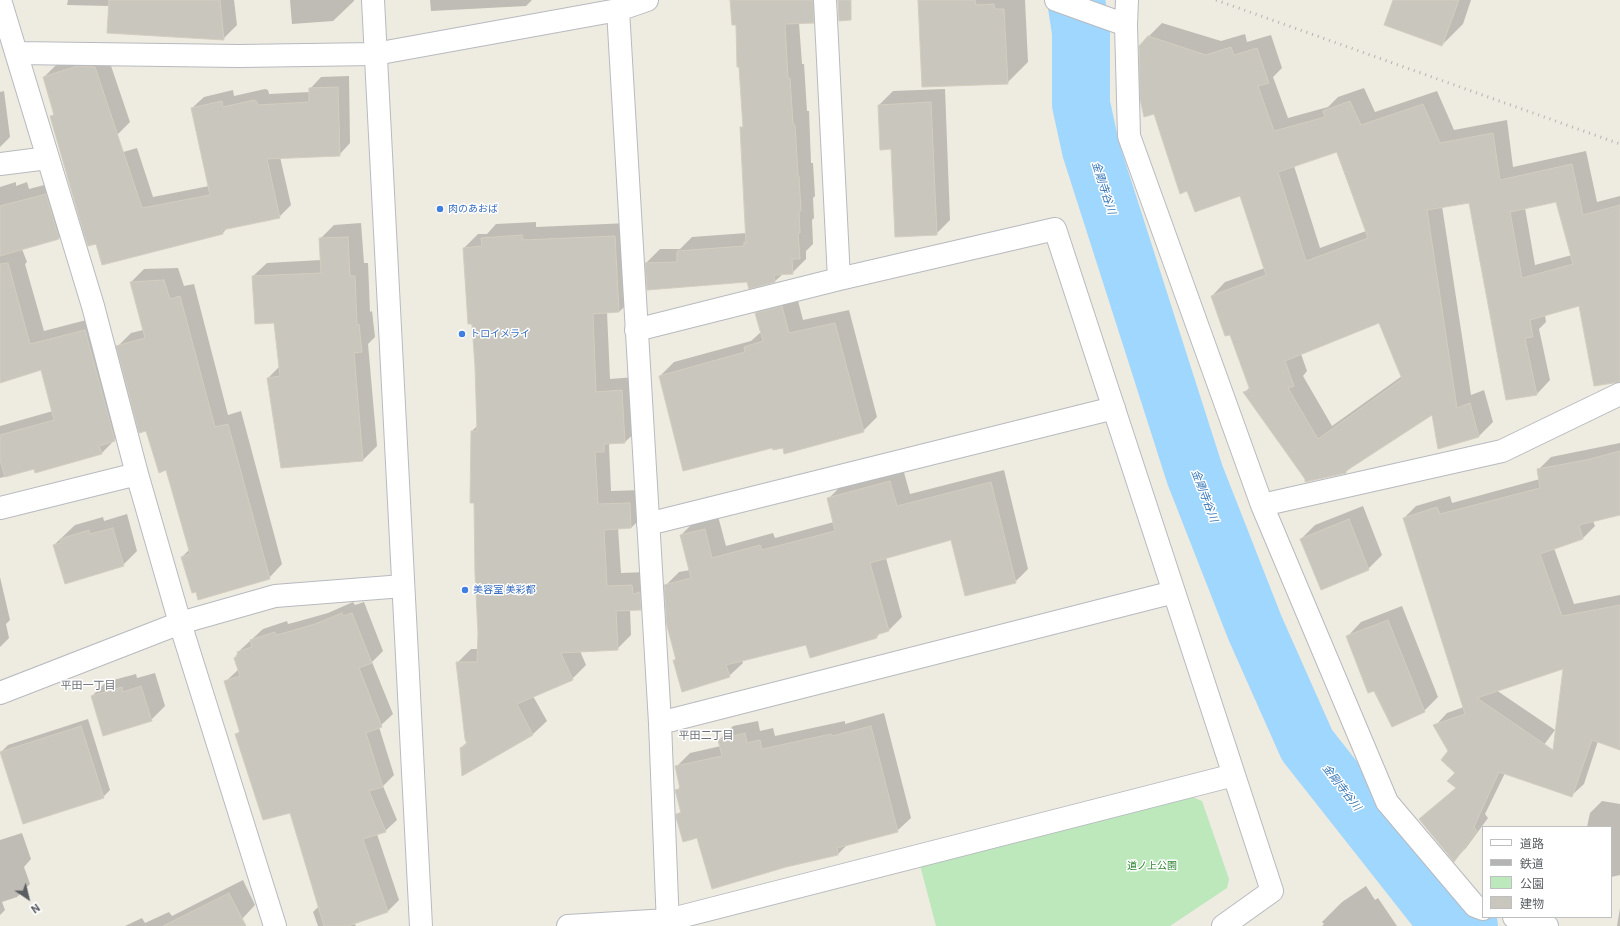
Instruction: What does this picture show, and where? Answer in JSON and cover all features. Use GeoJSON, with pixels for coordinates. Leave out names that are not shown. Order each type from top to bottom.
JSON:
{"type":"FeatureCollection","features":[{"type":"Feature","properties":{"kind":"street"},"geometry":{"type":"LineString","coordinates":[[0,0],[93,306],[137,474],[180,623],[275,926]]}},
{"type":"Feature","properties":{"kind":"street"},"geometry":{"type":"LineString","coordinates":[[373,0],[421,926]]}},
{"type":"Feature","properties":{"kind":"street"},"geometry":{"type":"LineString","coordinates":[[16,53],[239,56],[376,54],[618,10],[647,0]]}},
{"type":"Feature","properties":{"kind":"street"},"geometry":{"type":"LineString","coordinates":[[825,0],[839,278]]}},
{"type":"Feature","properties":{"kind":"street"},"geometry":{"type":"LineString","coordinates":[[1056,0],[1126,25]]}},
{"type":"Feature","properties":{"kind":"street"},"geometry":{"type":"LineString","coordinates":[[1127,0],[1126,25],[1129,136],[1262,505],[1387,802],[1475,906],[1482,909]]}},
{"type":"Feature","properties":{"kind":"street"},"geometry":{"type":"LineString","coordinates":[[618,10],[660,723],[668,923]]}},
{"type":"Feature","properties":{"kind":"street"},"geometry":{"type":"LineString","coordinates":[[0,164],[48,158]]}},
{"type":"Feature","properties":{"kind":"street"},"geometry":{"type":"LineString","coordinates":[[636,330],[839,278],[1055,229],[1272,891],[1223,926]]}},
{"type":"Feature","properties":{"kind":"street"},"geometry":{"type":"LineString","coordinates":[[1262,505],[1502,451],[1620,394]]}},
{"type":"Feature","properties":{"kind":"street"},"geometry":{"type":"LineString","coordinates":[[648,524],[1114,408]]}},
{"type":"Feature","properties":{"kind":"street"},"geometry":{"type":"LineString","coordinates":[[0,508],[137,474]]}},
{"type":"Feature","properties":{"kind":"street"},"geometry":{"type":"LineString","coordinates":[[0,693],[180,623],[275,596],[403,586]]}},
{"type":"Feature","properties":{"kind":"street"},"geometry":{"type":"LineString","coordinates":[[660,723],[1174,592]]}},
{"type":"Feature","properties":{"kind":"street"},"geometry":{"type":"LineString","coordinates":[[568,926],[668,923],[1234,775]]}},
{"type":"Feature","properties":{"kind":"street"},"geometry":{"type":"LineString","coordinates":[[1518,918],[1547,926]]}},
{"type":"Feature","properties":{"kind":"green space","name":"道ノ上公園"},"geometry":{"type":"Polygon","coordinates":[[[1186,794],[1202,801],[1229,879],[1227,888],[1170,926],[936,926],[920,865],[1186,794]]]}},
{"type":"Feature","properties":{"kind":"building"},"geometry":{"type":"Polygon","coordinates":[[[109,0],[220,0],[224,40],[107,33],[109,0]]]}},
{"type":"Feature","properties":{"kind":"building"},"geometry":{"type":"Polygon","coordinates":[[[730,0],[813,0],[814,23],[785,24],[788,78],[790,78],[793,124],[795,125],[799,176],[801,211],[799,211],[800,233],[798,233],[800,259],[792,259],[793,274],[774,275],[775,282],[749,289],[747,282],[647,290],[645,263],[677,262],[677,251],[744,246],[744,242],[746,243],[740,127],[743,127],[739,67],[737,67],[736,25],[732,25],[730,0]]]}},
{"type":"Feature","properties":{"kind":"building"},"geometry":{"type":"Polygon","coordinates":[[[838,0],[851,0],[851,20],[839,21],[838,0]]]}},
{"type":"Feature","properties":{"kind":"building"},"geometry":{"type":"Polygon","coordinates":[[[918,0],[975,0],[976,5],[994,4],[995,9],[1004,9],[1008,84],[922,87],[918,0]]]}},
{"type":"Feature","properties":{"kind":"building"},"geometry":{"type":"Polygon","coordinates":[[[1393,0],[1459,0],[1442,46],[1384,25],[1393,0]]]}},
{"type":"Feature","properties":{"kind":"building"},"geometry":{"type":"Polygon","coordinates":[[[1148,36],[1206,55],[1231,47],[1234,55],[1257,48],[1269,83],[1258,86],[1274,131],[1325,117],[1323,111],[1350,101],[1361,125],[1423,104],[1440,143],[1493,133],[1500,180],[1572,164],[1583,215],[1620,205],[1620,382],[1594,386],[1579,306],[1530,320],[1533,337],[1525,338],[1537,395],[1506,400],[1469,203],[1427,210],[1457,408],[1470,403],[1479,437],[1438,449],[1432,415],[1346,471],[1346,473],[1305,482],[1305,479],[1243,392],[1250,390],[1230,335],[1225,336],[1211,296],[1266,275],[1240,196],[1195,212],[1187,191],[1180,194],[1154,114],[1144,117],[1140,99],[1139,46],[1148,36]],[[1337,152],[1278,172],[1306,261],[1368,238],[1337,152]],[[1556,202],[1510,212],[1522,278],[1573,264],[1556,202]],[[1379,323],[1285,361],[1294,386],[1288,388],[1318,439],[1402,379],[1379,323]]]}},
{"type":"Feature","properties":{"kind":"building"},"geometry":{"type":"Polygon","coordinates":[[[77,66],[95,67],[142,208],[210,195],[191,108],[222,101],[223,107],[254,100],[258,105],[309,102],[309,88],[338,87],[340,156],[267,159],[280,218],[222,230],[223,234],[102,265],[96,244],[88,246],[83,231],[50,116],[54,115],[43,77],[77,66]]]}},
{"type":"Feature","properties":{"kind":"building"},"geometry":{"type":"Polygon","coordinates":[[[931,102],[937,235],[895,237],[891,149],[880,150],[878,105],[931,102]]]}},
{"type":"Feature","properties":{"kind":"building"},"geometry":{"type":"Polygon","coordinates":[[[46,194],[59,239],[0,256],[0,206],[46,194]]]}},
{"type":"Feature","properties":{"kind":"building"},"geometry":{"type":"Polygon","coordinates":[[[522,235],[523,240],[615,236],[619,312],[593,314],[596,392],[622,390],[625,443],[604,444],[604,452],[595,452],[598,504],[630,503],[631,528],[604,530],[607,586],[632,585],[633,594],[640,592],[641,610],[616,611],[618,650],[561,653],[573,680],[517,704],[533,735],[462,776],[460,748],[467,744],[465,739],[456,662],[477,662],[478,633],[474,503],[470,503],[471,431],[477,431],[475,367],[472,324],[468,324],[463,248],[482,246],[481,238],[522,235]]]}},
{"type":"Feature","properties":{"kind":"building"},"geometry":{"type":"Polygon","coordinates":[[[348,237],[350,276],[355,276],[357,325],[359,324],[362,352],[354,353],[363,461],[281,468],[267,378],[280,376],[274,323],[255,324],[252,276],[321,273],[319,238],[348,237]]]}},
{"type":"Feature","properties":{"kind":"building"},"geometry":{"type":"Polygon","coordinates":[[[8,263],[30,344],[85,330],[115,441],[99,446],[102,454],[35,473],[34,469],[5,477],[0,460],[0,435],[54,420],[41,370],[0,383],[0,264],[8,263]]]}},
{"type":"Feature","properties":{"kind":"building"},"geometry":{"type":"Polygon","coordinates":[[[164,280],[170,299],[180,296],[215,427],[228,424],[270,579],[198,600],[196,592],[192,593],[181,557],[190,554],[166,470],[159,473],[146,431],[139,433],[116,346],[145,338],[130,282],[164,280]]]}},
{"type":"Feature","properties":{"kind":"building"},"geometry":{"type":"Polygon","coordinates":[[[782,306],[789,333],[835,323],[864,432],[784,454],[783,448],[773,450],[772,448],[683,471],[659,376],[745,352],[744,347],[763,341],[755,313],[782,306]]]}},
{"type":"Feature","properties":{"kind":"building"},"geometry":{"type":"Polygon","coordinates":[[[1620,451],[1620,515],[1579,525],[1583,539],[1540,554],[1562,616],[1620,605],[1620,750],[1592,740],[1572,797],[1499,772],[1474,827],[1477,831],[1454,862],[1419,819],[1456,788],[1447,781],[1455,773],[1441,760],[1448,751],[1433,725],[1465,714],[1403,518],[1437,507],[1440,514],[1540,488],[1537,469],[1586,460],[1620,451]],[[1563,669],[1477,698],[1553,750],[1563,669]]]}},
{"type":"Feature","properties":{"kind":"building"},"geometry":{"type":"Polygon","coordinates":[[[890,481],[897,506],[991,482],[1016,583],[965,596],[951,540],[870,563],[889,631],[876,635],[877,638],[810,658],[806,645],[726,665],[730,677],[682,692],[673,660],[676,660],[667,626],[664,585],[691,578],[680,535],[705,529],[712,558],[760,545],[762,550],[835,531],[827,498],[890,481]]]}},
{"type":"Feature","properties":{"kind":"building"},"geometry":{"type":"Polygon","coordinates":[[[1349,519],[1369,570],[1321,590],[1300,539],[1349,519]]]}},
{"type":"Feature","properties":{"kind":"building"},"geometry":{"type":"Polygon","coordinates":[[[113,528],[124,566],[65,584],[53,545],[61,543],[60,539],[89,530],[90,534],[113,528]]]}},
{"type":"Feature","properties":{"kind":"building"},"geometry":{"type":"Polygon","coordinates":[[[342,613],[343,616],[352,613],[372,663],[359,668],[382,727],[366,733],[383,787],[369,791],[386,832],[363,839],[388,912],[348,926],[324,926],[290,813],[263,820],[235,734],[240,733],[224,681],[240,676],[234,658],[238,656],[237,652],[252,647],[250,640],[275,632],[276,635],[315,624],[342,613]]]}},
{"type":"Feature","properties":{"kind":"building"},"geometry":{"type":"Polygon","coordinates":[[[1388,620],[1425,712],[1392,727],[1374,691],[1368,693],[1346,636],[1388,620]]]}},
{"type":"Feature","properties":{"kind":"building"},"geometry":{"type":"Polygon","coordinates":[[[141,686],[152,721],[103,736],[91,696],[122,687],[123,692],[141,686]]]}},
{"type":"Feature","properties":{"kind":"building"},"geometry":{"type":"Polygon","coordinates":[[[81,726],[104,798],[23,824],[0,752],[81,726]]]}},
{"type":"Feature","properties":{"kind":"building"},"geometry":{"type":"Polygon","coordinates":[[[871,726],[898,832],[837,848],[838,855],[786,867],[712,889],[697,838],[683,842],[676,817],[676,814],[681,813],[675,790],[680,789],[675,766],[722,756],[718,740],[745,733],[747,743],[760,740],[762,749],[831,734],[832,736],[871,726]]]}},
{"type":"Feature","properties":{"kind":"building"},"geometry":{"type":"Polygon","coordinates":[[[229,893],[246,926],[163,926],[229,893]]]}},
{"type":"Feature","properties":{"kind":"waterway","name":"金剛寺谷川"},"geometry":{"type":"LineString","coordinates":[[1076,0],[1081,32],[1081,104],[1091,150],[1195,475],[1255,628],[1307,745],[1437,910],[1469,926]]}},
{"type":"Feature","properties":{"kind":"railway"},"geometry":{"type":"LineString","coordinates":[[1216,0],[1620,144]]}},
{"type":"Feature","properties":{"kind":"place","name":"肉のあおば"},"geometry":{"type":"Point","coordinates":[440,209]}},
{"type":"Feature","properties":{"kind":"place","name":"トロイメライ"},"geometry":{"type":"Point","coordinates":[462,334]}},
{"type":"Feature","properties":{"kind":"place","name":"美容室 美彩都"},"geometry":{"type":"Point","coordinates":[465,590]}},
{"type":"Feature","properties":{"kind":"district","name":"平田一丁目"},"geometry":{"type":"Point","coordinates":[88,686]}},
{"type":"Feature","properties":{"kind":"district","name":"平田二丁目"},"geometry":{"type":"Point","coordinates":[706,736]}}]}
